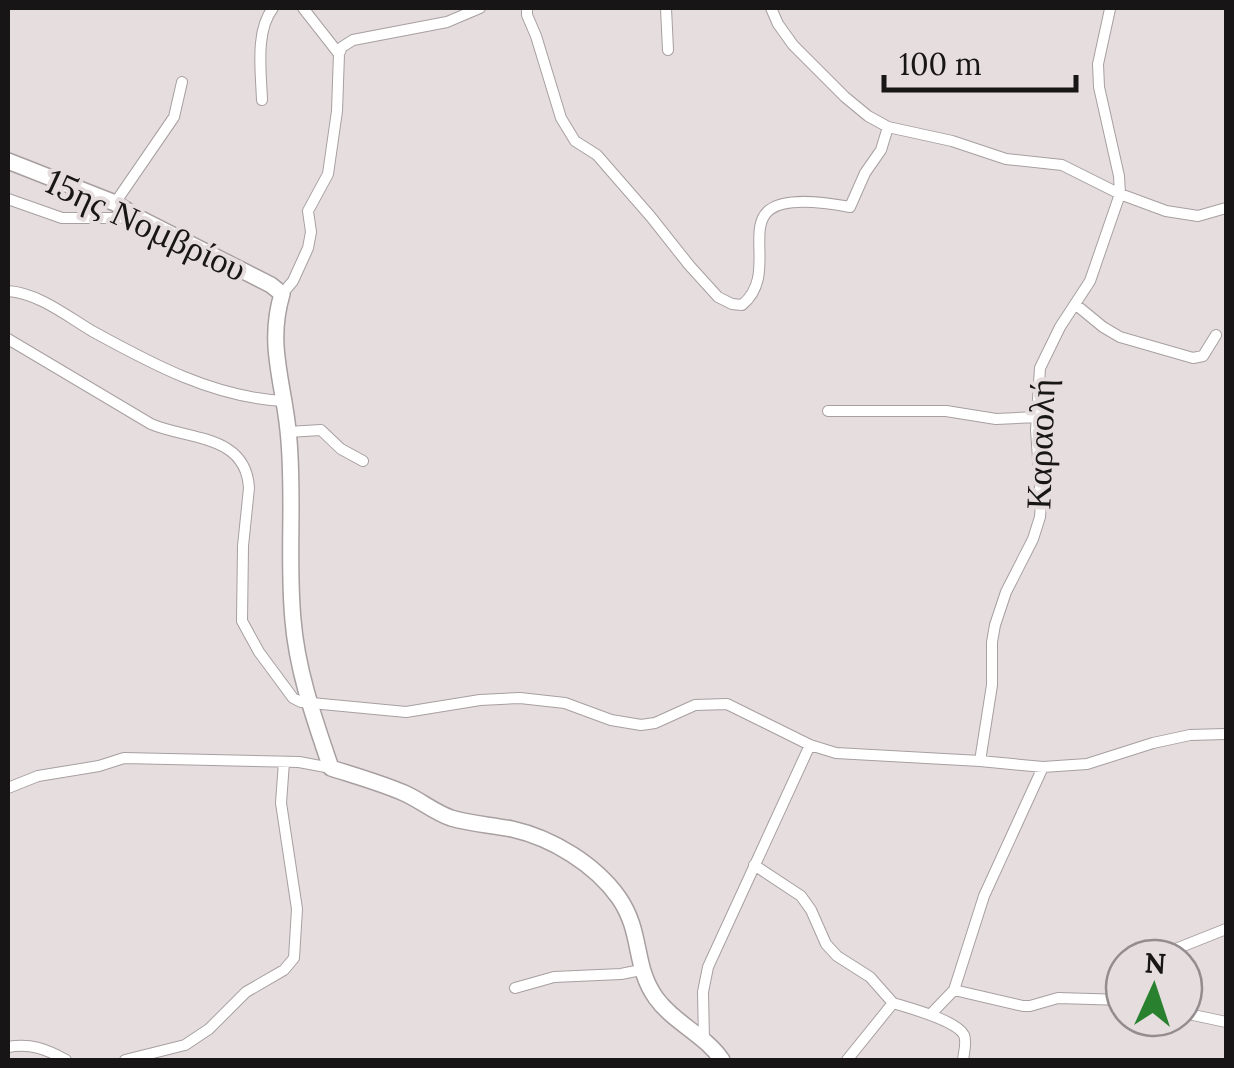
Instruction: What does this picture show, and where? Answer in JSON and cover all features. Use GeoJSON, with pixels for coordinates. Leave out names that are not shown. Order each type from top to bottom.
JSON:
{"type":"FeatureCollection","features":[{"type":"Feature","properties":{"kind":"main road","name":"15ης Νομβρίου"},"geometry":{"type":"LineString","coordinates":[[8,161],[116,203],[282,294]]}},
{"type":"Feature","properties":{"kind":"main road"},"geometry":{"type":"LineString","coordinates":[[282,294],[274,343],[288,432],[293,624],[310,704],[331,768],[392,788],[449,817],[544,839],[604,879],[628,910],[636,931],[642,970],[662,1006],[722,1060]]}},
{"type":"Feature","properties":{"kind":"street"},"geometry":{"type":"LineString","coordinates":[[262,100],[262,34],[264,20],[273,8]]}},
{"type":"Feature","properties":{"kind":"street"},"geometry":{"type":"LineString","coordinates":[[303,8],[338,54]]}},
{"type":"Feature","properties":{"kind":"street"},"geometry":{"type":"LineString","coordinates":[[282,294],[293,281],[308,248],[308,211],[328,174],[337,111],[338,54],[342,48],[353,40],[448,22],[480,8]]}},
{"type":"Feature","properties":{"kind":"street"},"geometry":{"type":"LineString","coordinates":[[526,8],[561,118],[574,141],[597,156],[651,216],[688,265],[718,297],[732,304],[746,302],[754,292],[759,276],[758,232],[767,212],[798,201],[850,207],[865,173],[881,150],[888,127]]}},
{"type":"Feature","properties":{"kind":"street"},"geometry":{"type":"LineString","coordinates":[[666,8],[668,50]]}},
{"type":"Feature","properties":{"kind":"street"},"geometry":{"type":"LineString","coordinates":[[771,8],[793,45],[846,98],[888,127],[941,138],[1006,159],[1054,163],[1166,212],[1188,215],[1226,208]]}},
{"type":"Feature","properties":{"kind":"street"},"geometry":{"type":"LineString","coordinates":[[1110,9],[1098,64],[1099,87],[1120,194]]}},
{"type":"Feature","properties":{"kind":"street"},"geometry":{"type":"LineString","coordinates":[[116,203],[174,117],[182,82]]}},
{"type":"Feature","properties":{"kind":"street","name":"Καραολή"},"geometry":{"type":"LineString","coordinates":[[980,761],[992,685],[995,626],[1040,517],[1037,417],[1042,361],[1090,281],[1120,194]]}},
{"type":"Feature","properties":{"kind":"street"},"geometry":{"type":"LineString","coordinates":[[8,199],[62,218],[139,218]]}},
{"type":"Feature","properties":{"kind":"street"},"geometry":{"type":"LineString","coordinates":[[8,291],[32,297],[198,384],[283,401]]}},
{"type":"Feature","properties":{"kind":"street"},"geometry":{"type":"LineString","coordinates":[[1075,304],[1120,337],[1193,358],[1203,356],[1216,335]]}},
{"type":"Feature","properties":{"kind":"street"},"geometry":{"type":"LineString","coordinates":[[8,339],[152,424],[208,438],[241,461],[248,488],[242,546],[242,622],[293,698],[310,704],[406,712],[520,698],[565,703],[611,720],[641,725],[696,705],[727,704],[836,754],[1043,767],[1086,764],[1190,735],[1226,734]]}},
{"type":"Feature","properties":{"kind":"street"},"geometry":{"type":"LineString","coordinates":[[828,411],[946,411],[996,418],[1037,417]]}},
{"type":"Feature","properties":{"kind":"street"},"geometry":{"type":"LineString","coordinates":[[288,432],[321,430],[341,449],[363,461]]}},
{"type":"Feature","properties":{"kind":"street"},"geometry":{"type":"LineString","coordinates":[[704,1041],[704,981],[719,940],[810,745]]}},
{"type":"Feature","properties":{"kind":"street"},"geometry":{"type":"LineString","coordinates":[[8,788],[38,776],[124,758],[299,762],[331,768]]}},
{"type":"Feature","properties":{"kind":"street"},"geometry":{"type":"LineString","coordinates":[[124,1060],[193,1040],[246,992],[284,970],[294,958],[297,908],[282,823],[284,762]]}},
{"type":"Feature","properties":{"kind":"street"},"geometry":{"type":"LineString","coordinates":[[930,1015],[954,990],[984,896],[1043,767]]}},
{"type":"Feature","properties":{"kind":"street"},"geometry":{"type":"LineString","coordinates":[[754,865],[800,896],[811,910],[826,944],[837,956],[870,976],[893,1003],[959,1028],[966,1040],[963,1060]]}},
{"type":"Feature","properties":{"kind":"street"},"geometry":{"type":"LineString","coordinates":[[515,988],[554,976],[642,970]]}},
{"type":"Feature","properties":{"kind":"street"},"geometry":{"type":"LineString","coordinates":[[954,990],[1023,1006],[1058,998],[1104,999]]}},
{"type":"Feature","properties":{"kind":"street"},"geometry":{"type":"LineString","coordinates":[[847,1060],[893,1003]]}},
{"type":"Feature","properties":{"kind":"street"},"geometry":{"type":"LineString","coordinates":[[8,1046],[34,1046],[66,1060]]}}]}
